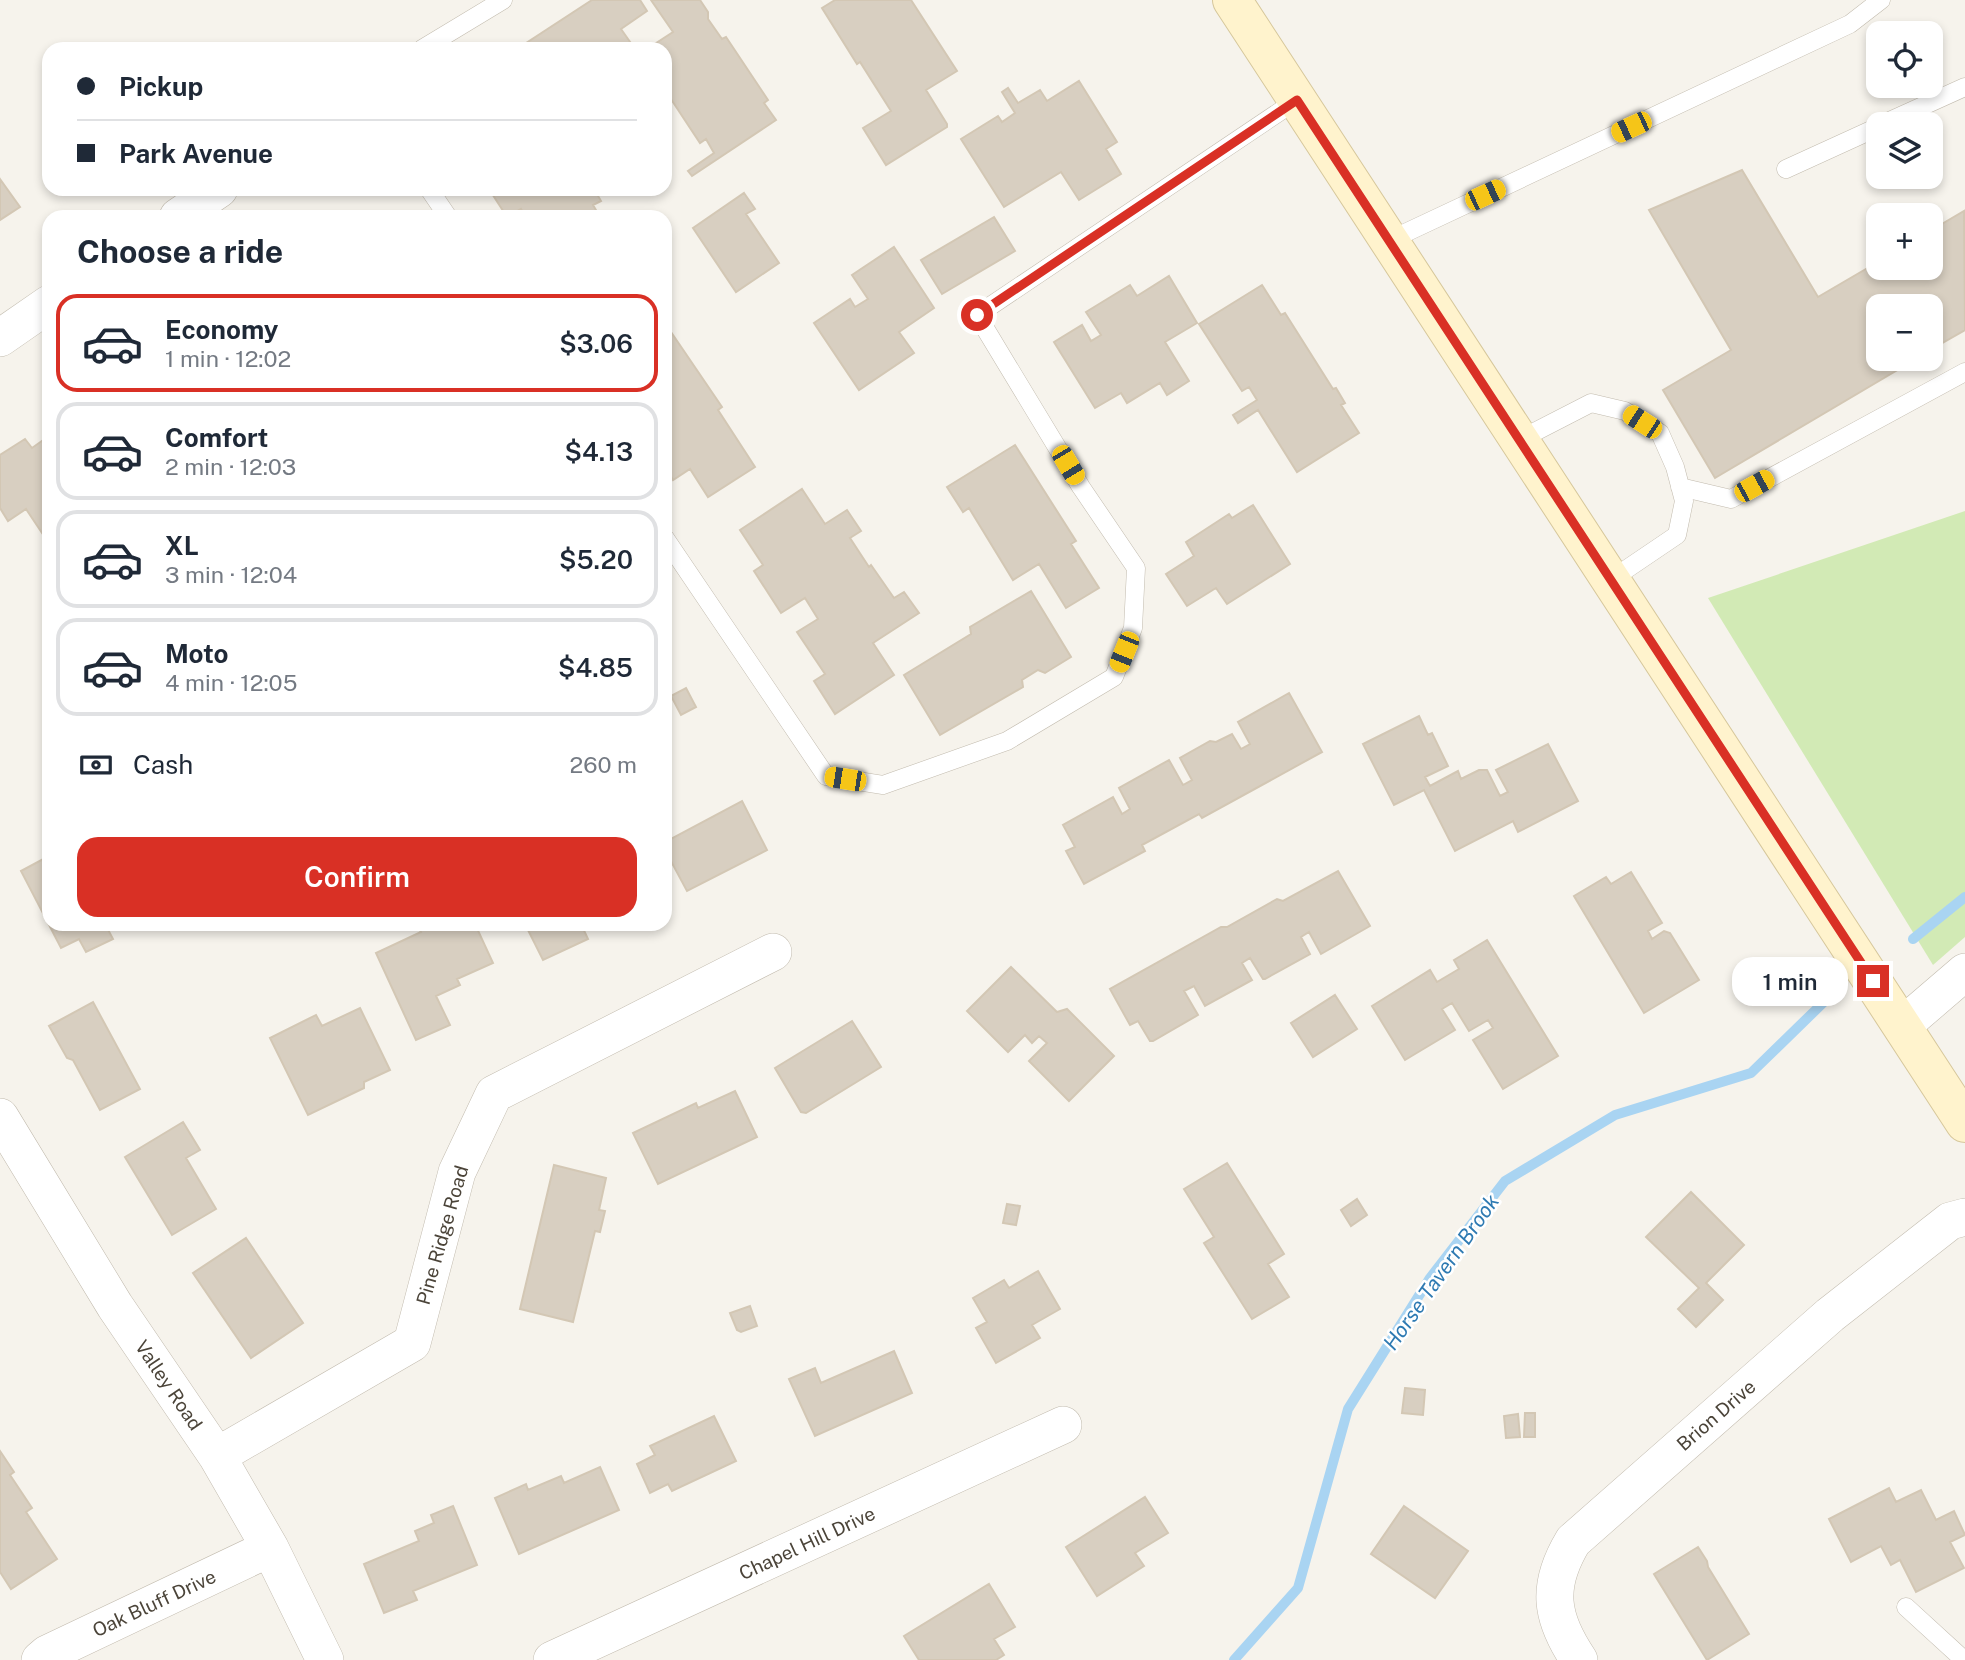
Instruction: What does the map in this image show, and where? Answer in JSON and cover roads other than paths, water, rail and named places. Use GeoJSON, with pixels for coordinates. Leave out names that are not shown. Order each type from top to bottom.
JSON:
{"type":"FeatureCollection","features":[{"type":"Feature","properties":{"kind":"main road"},"geometry":{"type":"LineString","coordinates":[[1232,0],[1965,1123]]}},
{"type":"Feature","properties":{"kind":"street"},"geometry":{"type":"LineString","coordinates":[[188,210],[209,196]]}},
{"type":"Feature","properties":{"kind":"street"},"geometry":{"type":"LineString","coordinates":[[0,338],[42,309]]}},
{"type":"Feature","properties":{"kind":"street","name":"Pine Ridge Road"},"geometry":{"type":"LineString","coordinates":[[217,1457],[412,1343],[457,1172],[494,1094],[773,952]]}},
{"type":"Feature","properties":{"kind":"street"},"geometry":{"type":"LineString","coordinates":[[1902,1026],[1965,972]]}},
{"type":"Feature","properties":{"kind":"street","name":"Valley Road"},"geometry":{"type":"LineString","coordinates":[[0,1117],[115,1306],[217,1457],[270,1548],[325,1660]]}},
{"type":"Feature","properties":{"kind":"street","name":"Brion Drive"},"geometry":{"type":"LineString","coordinates":[[1579,1660],[1560,1628],[1554,1598],[1560,1562],[1573,1541],[1830,1315],[1950,1221],[1965,1217]]}},
{"type":"Feature","properties":{"kind":"street","name":"Chapel Hill Drive"},"geometry":{"type":"LineString","coordinates":[[552,1660],[1063,1425]]}},
{"type":"Feature","properties":{"kind":"street","name":"Oak Bluff Drive"},"geometry":{"type":"LineString","coordinates":[[40,1660],[47,1654],[270,1548]]}},
{"type":"Feature","properties":{"kind":"lane"},"geometry":{"type":"LineString","coordinates":[[434,42],[503,0]]}},
{"type":"Feature","properties":{"kind":"lane"},"geometry":{"type":"LineString","coordinates":[[1388,241],[1850,24],[1881,0]]}},
{"type":"Feature","properties":{"kind":"lane"},"geometry":{"type":"LineString","coordinates":[[1909,112],[1965,86]]}},
{"type":"Feature","properties":{"kind":"lane"},"geometry":{"type":"LineString","coordinates":[[672,548],[826,776],[883,785],[1007,741],[1114,677],[1133,628],[1136,568],[1081,487],[977,315],[1297,100]]}},
{"type":"Feature","properties":{"kind":"lane"},"geometry":{"type":"LineString","coordinates":[[1786,169],[1866,132]]}},
{"type":"Feature","properties":{"kind":"lane"},"geometry":{"type":"LineString","coordinates":[[1681,487],[1731,499],[1965,372]]}},
{"type":"Feature","properties":{"kind":"lane"},"geometry":{"type":"LineString","coordinates":[[1521,439],[1591,403],[1625,411],[1660,433],[1675,467],[1684,501],[1677,535],[1612,579]]}},
{"type":"Feature","properties":{"kind":"lane"},"geometry":{"type":"LineString","coordinates":[[1906,1607],[1965,1660]]}},
{"type":"Feature","properties":{"kind":"waterway","name":"Horse Tavern Brook"},"geometry":{"type":"LineString","coordinates":[[1913,939],[1965,897]]}},
{"type":"Feature","properties":{"kind":"waterway","name":"Horse Tavern Brook"},"geometry":{"type":"LineString","coordinates":[[1234,1660],[1298,1588],[1348,1409],[1430,1278],[1505,1181],[1615,1115],[1751,1073],[1828,998]]}}]}
